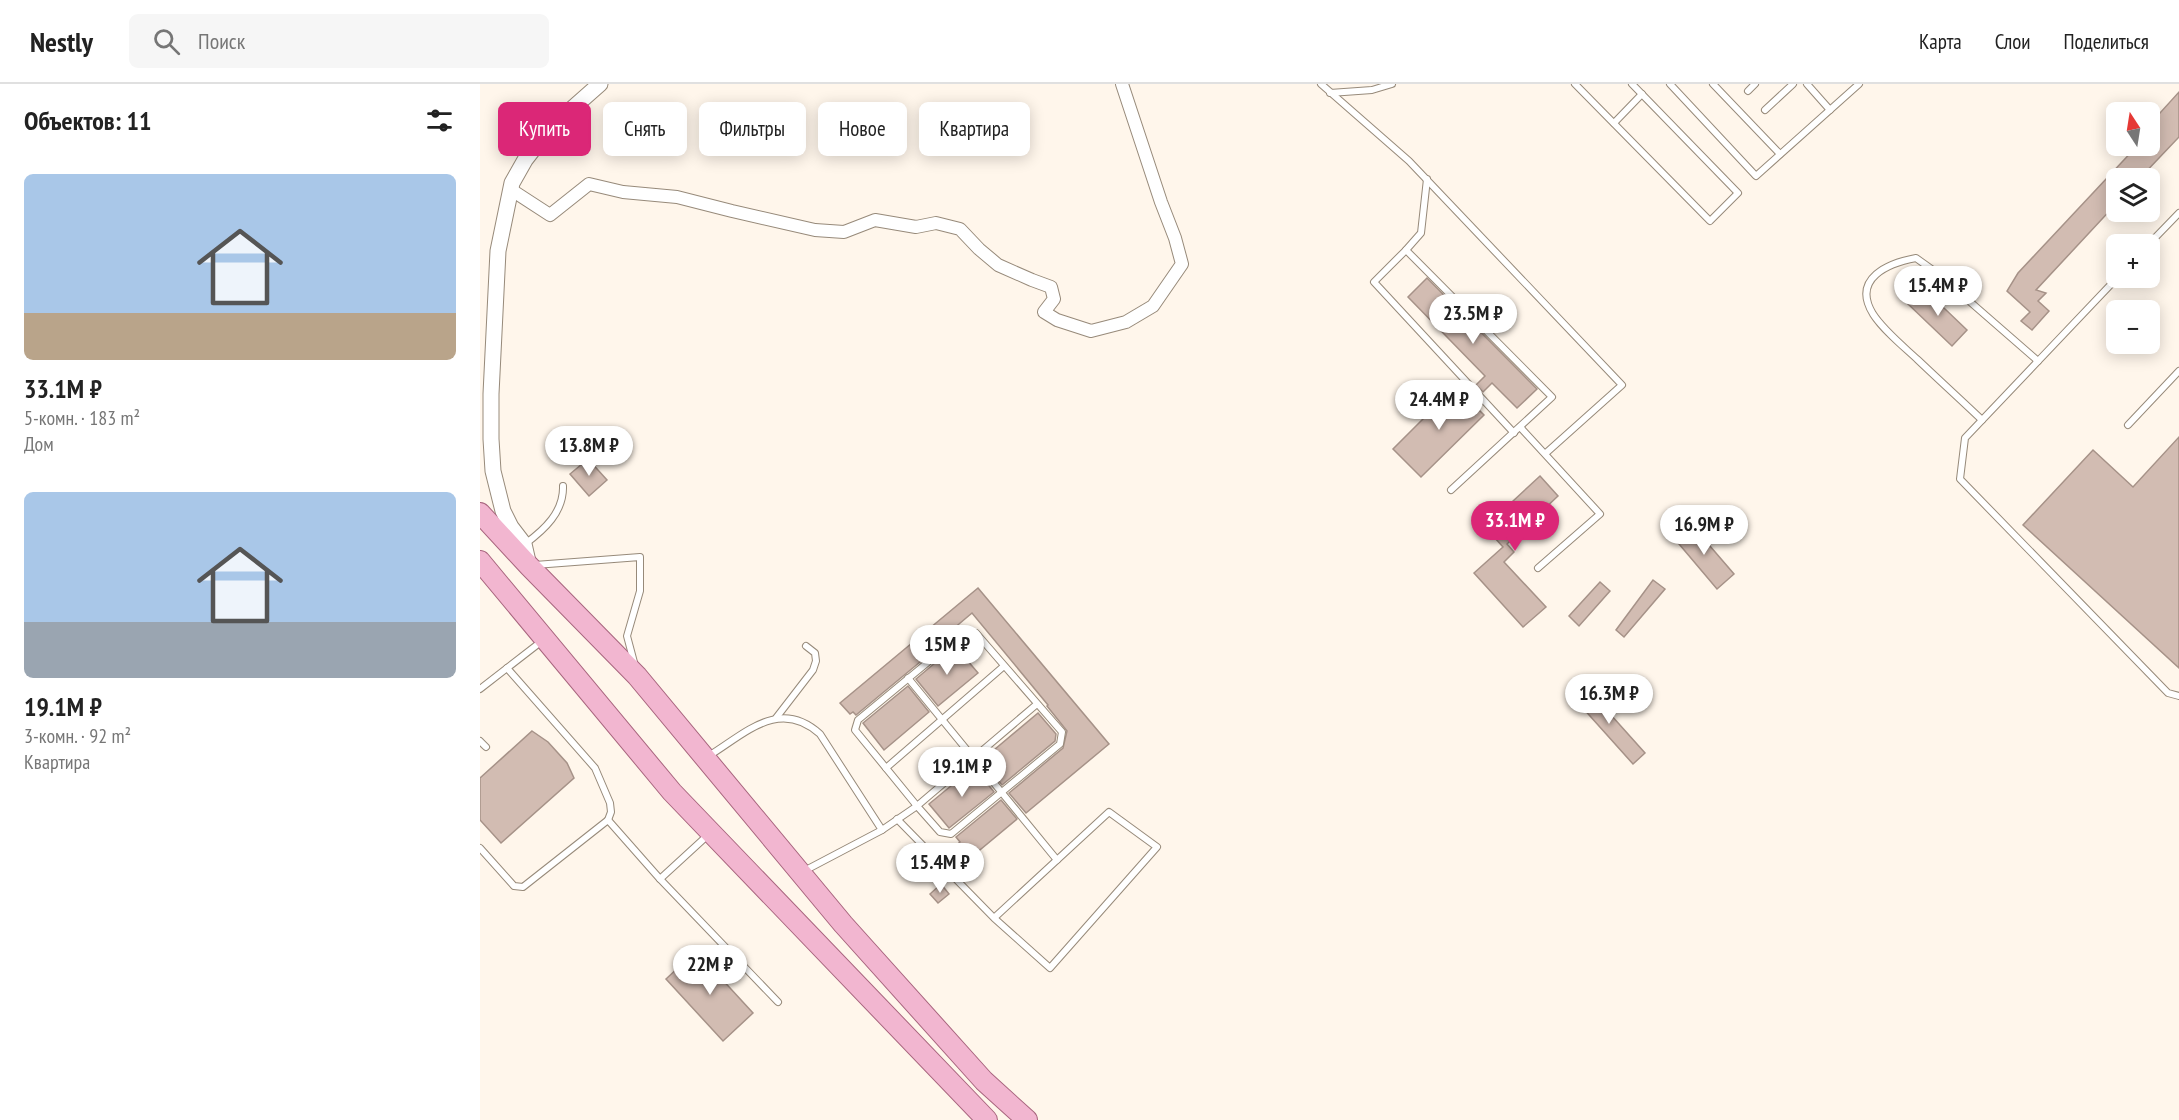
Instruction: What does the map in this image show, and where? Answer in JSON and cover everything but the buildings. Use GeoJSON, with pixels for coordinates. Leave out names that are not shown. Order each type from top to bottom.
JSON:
{"type":"FeatureCollection","features":[{"type":"Feature","properties":{"kind":"main road"},"geometry":{"type":"LineString","coordinates":[[480,513],[529,566],[638,675],[843,924],[984,1081],[1027,1120]]}},
{"type":"Feature","properties":{"kind":"main road"},"geometry":{"type":"LineString","coordinates":[[484,569],[672,792],[987,1120]]}},
{"type":"Feature","properties":{"kind":"street"},"geometry":{"type":"LineString","coordinates":[[529,566],[524,544],[511,527],[503,511],[493,471],[491,394],[498,251],[510,189],[525,160],[549,129],[600,84]]}},
{"type":"Feature","properties":{"kind":"street"},"geometry":{"type":"LineString","coordinates":[[510,189],[550,215],[589,184],[623,192],[677,197],[815,230],[844,232],[875,220],[916,228],[936,222],[960,229],[998,265],[1052,286],[1054,299],[1044,312],[1058,320],[1091,332],[1126,322],[1153,306],[1182,264],[1122,84]]}},
{"type":"Feature","properties":{"kind":"lane"},"geometry":{"type":"LineString","coordinates":[[1321,84],[1409,161],[1622,385],[1546,453]]}},
{"type":"Feature","properties":{"kind":"lane"},"geometry":{"type":"LineString","coordinates":[[1330,93],[1372,90],[1392,84]]}},
{"type":"Feature","properties":{"kind":"lane"},"geometry":{"type":"LineString","coordinates":[[1575,84],[1710,221],[1738,194],[1632,84]]}},
{"type":"Feature","properties":{"kind":"lane"},"geometry":{"type":"LineString","coordinates":[[1670,84],[1756,176],[1858,84]]}},
{"type":"Feature","properties":{"kind":"lane"},"geometry":{"type":"LineString","coordinates":[[1713,84],[1780,154]]}},
{"type":"Feature","properties":{"kind":"lane"},"geometry":{"type":"LineString","coordinates":[[1748,91],[1755,84]]}},
{"type":"Feature","properties":{"kind":"lane"},"geometry":{"type":"LineString","coordinates":[[1765,110],[1793,84]]}},
{"type":"Feature","properties":{"kind":"lane"},"geometry":{"type":"LineString","coordinates":[[1807,84],[1830,110]]}},
{"type":"Feature","properties":{"kind":"lane"},"geometry":{"type":"LineString","coordinates":[[1614,123],[1642,94]]}},
{"type":"Feature","properties":{"kind":"lane"},"geometry":{"type":"LineString","coordinates":[[1427,179],[1421,233],[1374,282],[1514,433]]}},
{"type":"Feature","properties":{"kind":"lane"},"geometry":{"type":"LineString","coordinates":[[2159,234],[2179,213]]}},
{"type":"Feature","properties":{"kind":"lane"},"geometry":{"type":"LineString","coordinates":[[1406,250],[1552,397],[1451,490]]}},
{"type":"Feature","properties":{"kind":"lane"},"geometry":{"type":"LineString","coordinates":[[1982,420],[1891,334],[1872,313],[1867,294],[1870,281],[1881,269],[1916,258],[1937,273],[2038,361]]}},
{"type":"Feature","properties":{"kind":"lane"},"geometry":{"type":"LineString","coordinates":[[2108,288],[1965,438],[1960,479],[2168,693],[2179,696]]}},
{"type":"Feature","properties":{"kind":"lane"},"geometry":{"type":"LineString","coordinates":[[2128,425],[2179,371]]}},
{"type":"Feature","properties":{"kind":"lane"},"geometry":{"type":"LineString","coordinates":[[1520,427],[1600,514],[1538,568]]}},
{"type":"Feature","properties":{"kind":"lane"},"geometry":{"type":"LineString","coordinates":[[524,544],[543,531],[554,517],[563,496],[563,486]]}},
{"type":"Feature","properties":{"kind":"lane"},"geometry":{"type":"LineString","coordinates":[[529,566],[640,557],[640,591],[627,636],[638,675]]}},
{"type":"Feature","properties":{"kind":"lane"},"geometry":{"type":"LineString","coordinates":[[976,633],[1062,732],[1060,744],[951,834],[940,832],[855,730],[858,720],[908,678],[962,634],[976,633]]}},
{"type":"Feature","properties":{"kind":"lane"},"geometry":{"type":"LineString","coordinates":[[480,689],[545,639]]}},
{"type":"Feature","properties":{"kind":"lane"},"geometry":{"type":"LineString","coordinates":[[776,719],[813,670],[816,661],[815,653],[806,646]]}},
{"type":"Feature","properties":{"kind":"lane"},"geometry":{"type":"LineString","coordinates":[[886,768],[1004,666]]}},
{"type":"Feature","properties":{"kind":"lane"},"geometry":{"type":"LineString","coordinates":[[480,848],[514,886],[523,887],[608,820],[611,812],[610,803],[595,768],[507,668]]}},
{"type":"Feature","properties":{"kind":"lane"},"geometry":{"type":"LineString","coordinates":[[908,678],[1057,860]]}},
{"type":"Feature","properties":{"kind":"lane"},"geometry":{"type":"LineString","coordinates":[[801,873],[882,830],[917,806],[1037,704]]}},
{"type":"Feature","properties":{"kind":"lane"},"geometry":{"type":"LineString","coordinates":[[706,757],[758,725],[784,717],[798,719],[819,734],[882,830]]}},
{"type":"Feature","properties":{"kind":"lane"},"geometry":{"type":"LineString","coordinates":[[480,741],[486,747]]}},
{"type":"Feature","properties":{"kind":"lane"},"geometry":{"type":"LineString","coordinates":[[897,819],[994,918],[1050,968],[1158,847],[1109,812],[994,918]]}},
{"type":"Feature","properties":{"kind":"lane"},"geometry":{"type":"LineString","coordinates":[[608,820],[660,879],[778,1002]]}},
{"type":"Feature","properties":{"kind":"lane"},"geometry":{"type":"LineString","coordinates":[[660,879],[711,832]]}}]}
